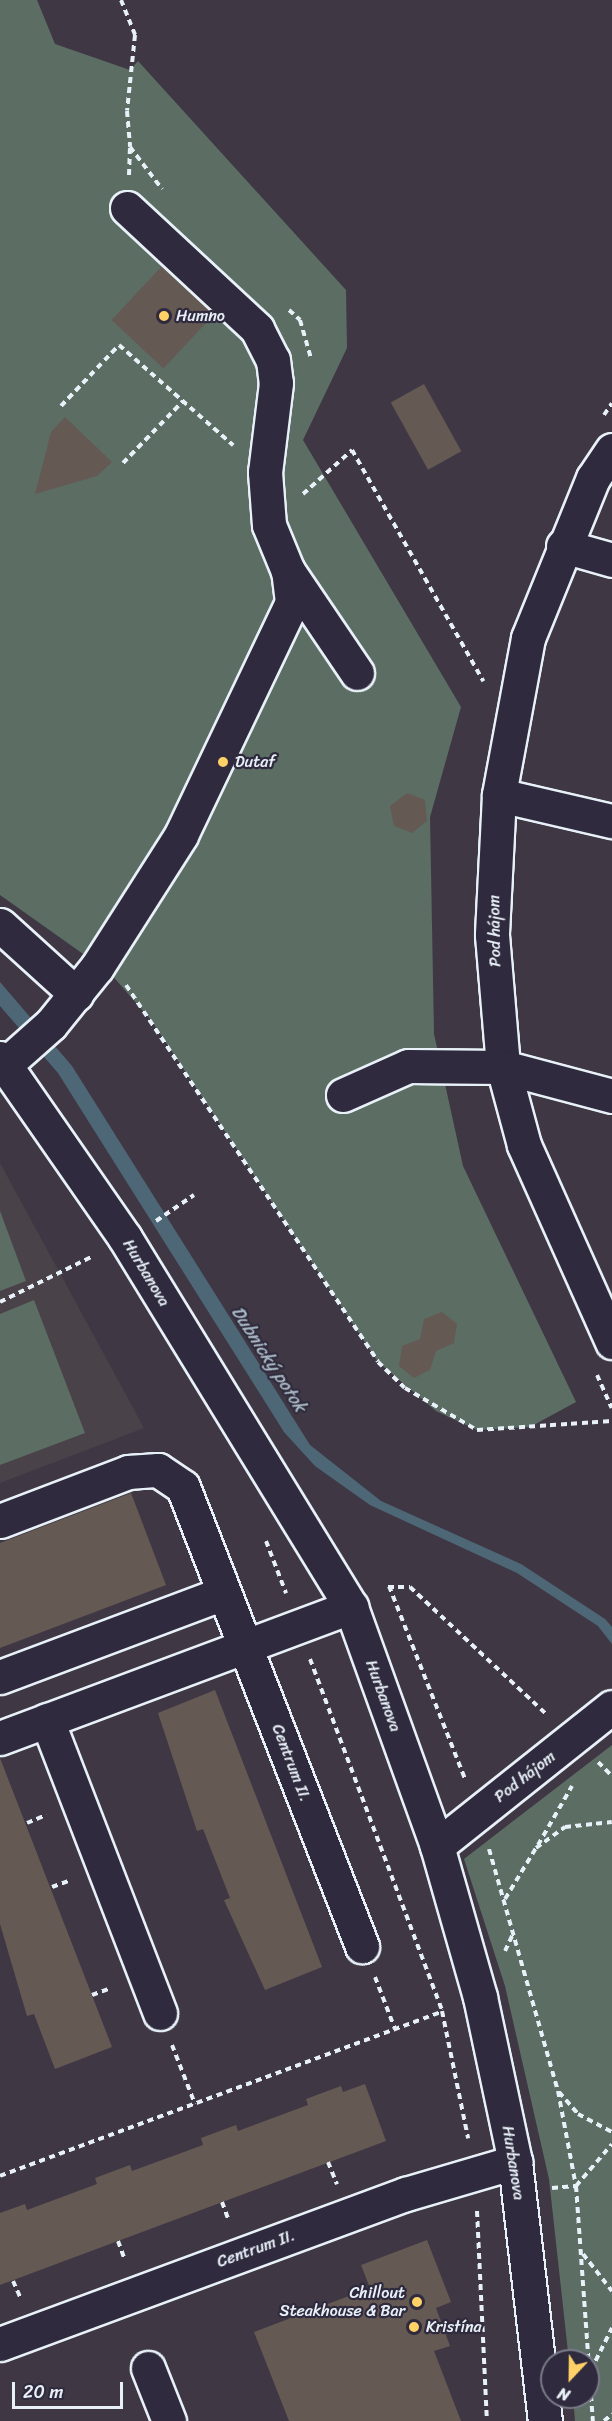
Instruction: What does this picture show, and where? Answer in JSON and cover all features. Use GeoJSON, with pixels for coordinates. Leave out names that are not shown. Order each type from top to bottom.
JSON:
{"type":"FeatureCollection","features":[{"type":"Feature","properties":{"kind":"street"},"geometry":{"type":"LineString","coordinates":[[127,208],[257,329],[273,360],[276,383],[265,472],[269,525],[288,571],[357,673]]}},
{"type":"Feature","properties":{"kind":"street","name":"Pod hájom"},"geometry":{"type":"LineString","coordinates":[[612,450],[563,546],[528,638],[499,795],[492,935],[503,1067],[524,1145],[604,1310],[612,1342]]}},
{"type":"Feature","properties":{"kind":"street"},"geometry":{"type":"LineString","coordinates":[[563,546],[612,560]]}},
{"type":"Feature","properties":{"kind":"street"},"geometry":{"type":"LineString","coordinates":[[10,1056],[51,1024],[76,994],[105,955],[181,835],[292,602],[288,571]]}},
{"type":"Feature","properties":{"kind":"street"},"geometry":{"type":"LineString","coordinates":[[499,795],[612,822]]}},
{"type":"Feature","properties":{"kind":"street"},"geometry":{"type":"LineString","coordinates":[[0,925],[76,994]]}},
{"type":"Feature","properties":{"kind":"street","name":"Hurbanova"},"geometry":{"type":"LineString","coordinates":[[10,1056],[125,1238],[351,1607],[437,1846],[480,1997],[517,2177],[545,2421]]}},
{"type":"Feature","properties":{"kind":"street"},"geometry":{"type":"LineString","coordinates":[[343,1095],[408,1066],[503,1067],[612,1096]]}},
{"type":"Feature","properties":{"kind":"street","name":"Centrum II."},"geometry":{"type":"LineString","coordinates":[[0,1521],[128,1472],[159,1470],[183,1486],[362,1946]]}},
{"type":"Feature","properties":{"kind":"street"},"geometry":{"type":"LineString","coordinates":[[0,1677],[224,1593]]}},
{"type":"Feature","properties":{"kind":"street"},"geometry":{"type":"LineString","coordinates":[[0,1738],[351,1607]]}},
{"type":"Feature","properties":{"kind":"street","name":"Pod hájom"},"geometry":{"type":"LineString","coordinates":[[437,1846],[478,1814],[583,1747],[612,1707]]}},
{"type":"Feature","properties":{"kind":"street"},"geometry":{"type":"LineString","coordinates":[[47,1720],[160,2013]]}},
{"type":"Feature","properties":{"kind":"street","name":"Centrum II."},"geometry":{"type":"LineString","coordinates":[[0,2344],[406,2194],[517,2177]]}},
{"type":"Feature","properties":{"kind":"street"},"geometry":{"type":"LineString","coordinates":[[148,2368],[168,2421]]}},
{"type":"Feature","properties":{"kind":"path"},"geometry":{"type":"LineString","coordinates":[[61,406],[120,345],[265,472]]}},
{"type":"Feature","properties":{"kind":"path"},"geometry":{"type":"LineString","coordinates":[[123,463],[183,401]]}},
{"type":"Feature","properties":{"kind":"path"},"geometry":{"type":"LineString","coordinates":[[269,525],[352,450],[489,691]]}},
{"type":"Feature","properties":{"kind":"path"},"geometry":{"type":"LineString","coordinates":[[105,955],[378,1362],[405,1388],[477,1430],[612,1421]]}},
{"type":"Feature","properties":{"kind":"path"},"geometry":{"type":"LineString","coordinates":[[148,1227],[177,1204],[194,1195]]}},
{"type":"Feature","properties":{"kind":"path"},"geometry":{"type":"LineString","coordinates":[[0,1302],[97,1254]]}},
{"type":"Feature","properties":{"kind":"path"},"geometry":{"type":"LineString","coordinates":[[389,1586],[478,1814],[506,1899],[513,1935],[558,2091],[576,2186],[588,2349]]}},
{"type":"Feature","properties":{"kind":"path"},"geometry":{"type":"LineString","coordinates":[[351,1607],[389,1586],[410,1587],[612,1776]]}},
{"type":"Feature","properties":{"kind":"path"},"geometry":{"type":"LineString","coordinates":[[506,1899],[536,1848],[583,1747]]}},
{"type":"Feature","properties":{"kind":"path"},"geometry":{"type":"LineString","coordinates":[[536,1848],[565,1827],[612,1822]]}},
{"type":"Feature","properties":{"kind":"path"},"geometry":{"type":"LineString","coordinates":[[0,2176],[480,1997],[513,1935]]}},
{"type":"Feature","properties":{"kind":"path"},"geometry":{"type":"LineString","coordinates":[[362,1946],[395,2029]]}},
{"type":"Feature","properties":{"kind":"path"},"geometry":{"type":"LineString","coordinates":[[160,2013],[195,2104]]}},
{"type":"Feature","properties":{"kind":"path"},"geometry":{"type":"LineString","coordinates":[[558,2091],[578,2114],[612,2132]]}},
{"type":"Feature","properties":{"kind":"path"},"geometry":{"type":"LineString","coordinates":[[576,2186],[612,2144]]}},
{"type":"Feature","properties":{"kind":"path"},"geometry":{"type":"LineString","coordinates":[[517,2177],[576,2186]]}},
{"type":"Feature","properties":{"kind":"path"},"geometry":{"type":"LineString","coordinates":[[582,2253],[612,2291]]}},
{"type":"Feature","properties":{"kind":"path"},"geometry":{"type":"LineString","coordinates":[[600,2353],[612,2328]]}},
{"type":"Feature","properties":{"kind":"path"},"geometry":{"type":"LineString","coordinates":[[604,2421],[612,2414]]}},
{"type":"Feature","properties":{"kind":"shaded area"},"geometry":{"type":"Polygon","coordinates":[[[0,1163],[144,1428],[0,1483],[0,1163]]]}},
{"type":"Feature","properties":{"kind":"green space","name":"Dutaf"},"geometry":{"type":"Polygon","coordinates":[[[0,0],[37,0],[55,44],[130,70],[138,61],[346,290],[347,348],[303,440],[461,707],[430,817],[434,1034],[463,1166],[576,1402],[530,1427],[477,1430],[436,1411],[378,1362],[151,1020],[110,973],[0,895],[0,0]]]}},
{"type":"Feature","properties":{"kind":"green space"},"geometry":{"type":"Polygon","coordinates":[[[0,1211],[26,1281],[0,1291],[0,1211]]]}},
{"type":"Feature","properties":{"kind":"green space"},"geometry":{"type":"Polygon","coordinates":[[[34,1300],[85,1433],[0,1465],[0,1314],[34,1300]]]}},
{"type":"Feature","properties":{"kind":"green space"},"geometry":{"type":"Polygon","coordinates":[[[612,1745],[612,2421],[575,2421],[574,2409],[600,2409],[600,2349],[568,2349],[549,2179],[505,1986],[464,1859],[612,1745]]]}},
{"type":"Feature","properties":{"kind":"water"},"geometry":{"type":"Polygon","coordinates":[[[0,982],[72,1066],[310,1445],[381,1501],[521,1564],[605,1619],[612,1627],[612,1644],[598,1626],[517,1573],[370,1505],[315,1466],[284,1432],[58,1073],[0,1006],[0,982]]]}},
{"type":"Feature","properties":{"kind":"building","name":"Humno"},"geometry":{"type":"Polygon","coordinates":[[[162,266],[214,314],[163,369],[112,320],[162,266]]]}},
{"type":"Feature","properties":{"kind":"building"},"geometry":{"type":"Polygon","coordinates":[[[424,384],[461,451],[428,470],[391,402],[424,384]]]}},
{"type":"Feature","properties":{"kind":"building"},"geometry":{"type":"Polygon","coordinates":[[[65,417],[112,462],[97,476],[35,494],[51,432],[65,417]]]}},
{"type":"Feature","properties":{"kind":"building"},"geometry":{"type":"Polygon","coordinates":[[[407,793],[425,800],[427,821],[412,833],[394,826],[390,806],[407,793]]]}},
{"type":"Feature","properties":{"kind":"building"},"geometry":{"type":"Polygon","coordinates":[[[442,1312],[457,1324],[454,1343],[436,1351],[430,1370],[414,1378],[399,1366],[402,1346],[420,1339],[424,1319],[442,1312]]]}},
{"type":"Feature","properties":{"kind":"building"},"geometry":{"type":"Polygon","coordinates":[[[131,1493],[166,1585],[0,1648],[0,1543],[131,1493]]]}},
{"type":"Feature","properties":{"kind":"building"},"geometry":{"type":"Polygon","coordinates":[[[215,1690],[322,1967],[265,1990],[224,1900],[230,1898],[203,1829],[197,1831],[158,1713],[215,1690]]]}},
{"type":"Feature","properties":{"kind":"building"},"geometry":{"type":"Polygon","coordinates":[[[0,1758],[112,2047],[55,2069],[34,2014],[27,2016],[0,1924],[0,1758]]]}},
{"type":"Feature","properties":{"kind":"building"},"geometry":{"type":"Polygon","coordinates":[[[365,2084],[386,2141],[0,2285],[0,2213],[25,2204],[27,2210],[97,2184],[95,2178],[130,2165],[132,2171],[203,2145],[201,2138],[236,2125],[238,2131],[308,2105],[306,2099],[341,2086],[343,2092],[365,2084]]]}},
{"type":"Feature","properties":{"kind":"building"},"geometry":{"type":"Polygon","coordinates":[[[427,2240],[451,2302],[436,2308],[450,2346],[434,2351],[461,2421],[289,2421],[254,2332],[370,2288],[361,2265],[427,2240]]]}},
{"type":"Feature","properties":{"kind":"place","name":"Humno"},"geometry":{"type":"Point","coordinates":[164,316]}},
{"type":"Feature","properties":{"kind":"place","name":"Dutaf"},"geometry":{"type":"Point","coordinates":[223,762]}},
{"type":"Feature","properties":{"kind":"place","name":"Chillout Steakhouse & Bar"},"geometry":{"type":"Point","coordinates":[417,2302]}},
{"type":"Feature","properties":{"kind":"place","name":"Kristína"},"geometry":{"type":"Point","coordinates":[414,2327]}},
{"type":"Feature","properties":{"kind":"water label","name":"Dubnický potok"},"geometry":{"type":"Point","coordinates":[269,1359]}}]}
